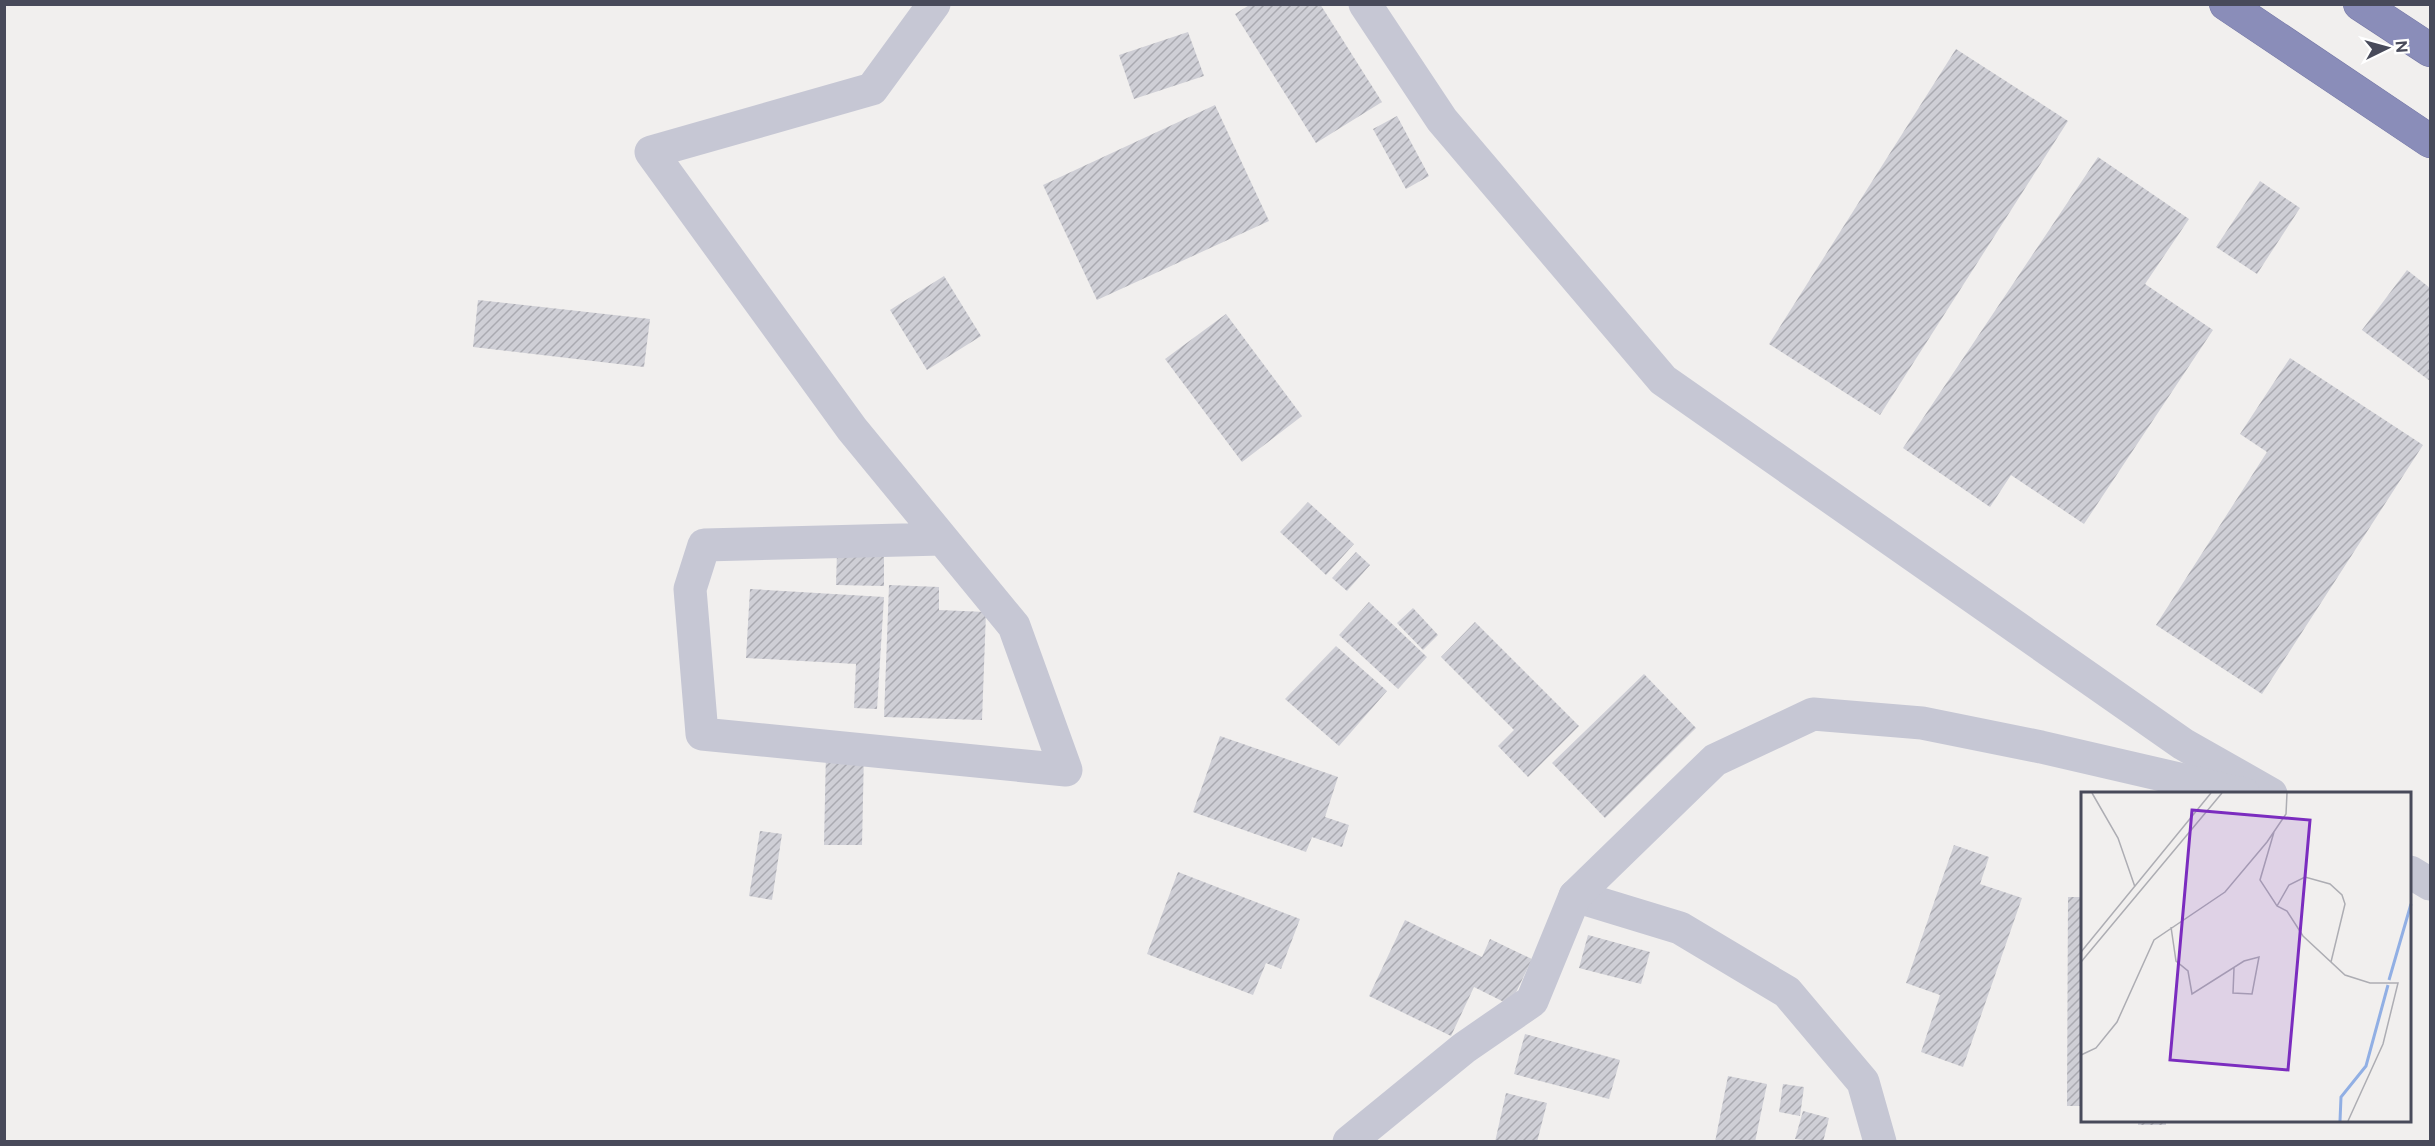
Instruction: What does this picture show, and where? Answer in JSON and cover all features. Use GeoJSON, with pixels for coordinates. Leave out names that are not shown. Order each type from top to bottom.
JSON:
{"type":"FeatureCollection","features":[{"type":"Feature","properties":{"kind":"highway"},"geometry":{"type":"LineString","coordinates":[[2226,4],[2430,141]]}},
{"type":"Feature","properties":{"kind":"highway"},"geometry":{"type":"LineString","coordinates":[[2360,4],[2430,50]]}},
{"type":"Feature","properties":{"kind":"street"},"geometry":{"type":"LineString","coordinates":[[934,4],[872,89],[651,152],[852,429],[1014,626],[1066,770],[702,734],[690,589],[704,545],[942,539]]}},
{"type":"Feature","properties":{"kind":"street"},"geometry":{"type":"LineString","coordinates":[[1365,4],[1442,120],[1663,380],[2183,744],[2267,792]]}},
{"type":"Feature","properties":{"kind":"street"},"geometry":{"type":"LineString","coordinates":[[1349,1142],[1464,1048],[1532,1001],[1575,896],[1715,760],[1813,714],[1922,723],[2041,747],[2235,792]]}},
{"type":"Feature","properties":{"kind":"street"},"geometry":{"type":"LineString","coordinates":[[2411,873],[2430,884]]}},
{"type":"Feature","properties":{"kind":"street"},"geometry":{"type":"LineString","coordinates":[[1575,896],[1680,928],[1787,992],[1863,1082],[1880,1142]]}},
{"type":"Feature","properties":{"kind":"building"},"geometry":{"type":"Polygon","coordinates":[[[1251,4],[1320,4],[1382,102],[1316,143],[1235,14],[1251,4]]]}},
{"type":"Feature","properties":{"kind":"building"},"geometry":{"type":"Polygon","coordinates":[[[1188,32],[1204,76],[1134,99],[1119,55],[1188,32]]]}},
{"type":"Feature","properties":{"kind":"building"},"geometry":{"type":"Polygon","coordinates":[[[1956,49],[2068,121],[1880,415],[1769,344],[1956,49]]]}},
{"type":"Feature","properties":{"kind":"building"},"geometry":{"type":"Polygon","coordinates":[[[1215,105],[1269,221],[1097,300],[1043,185],[1215,105]]]}},
{"type":"Feature","properties":{"kind":"building"},"geometry":{"type":"Polygon","coordinates":[[[1397,116],[1429,176],[1406,189],[1373,129],[1397,116]]]}},
{"type":"Feature","properties":{"kind":"building"},"geometry":{"type":"Polygon","coordinates":[[[2098,157],[2189,219],[2145,284],[2213,330],[2084,524],[2011,475],[1990,507],[1903,448],[2098,157]]]}},
{"type":"Feature","properties":{"kind":"building"},"geometry":{"type":"Polygon","coordinates":[[[2260,181],[2300,208],[2257,274],[2216,247],[2260,181]]]}},
{"type":"Feature","properties":{"kind":"building"},"geometry":{"type":"Polygon","coordinates":[[[2407,270],[2430,288],[2430,381],[2362,330],[2407,270]]]}},
{"type":"Feature","properties":{"kind":"building"},"geometry":{"type":"Polygon","coordinates":[[[944,276],[981,336],[927,370],[890,310],[944,276]]]}},
{"type":"Feature","properties":{"kind":"building"},"geometry":{"type":"Polygon","coordinates":[[[478,300],[650,319],[644,367],[473,347],[478,300]]]}},
{"type":"Feature","properties":{"kind":"building"},"geometry":{"type":"Polygon","coordinates":[[[1226,314],[1302,416],[1242,462],[1165,359],[1226,314]]]}},
{"type":"Feature","properties":{"kind":"building"},"geometry":{"type":"Polygon","coordinates":[[[2290,358],[2423,445],[2262,694],[2156,625],[2267,452],[2240,434],[2290,358]]]}},
{"type":"Feature","properties":{"kind":"building"},"geometry":{"type":"Polygon","coordinates":[[[1308,502],[1354,544],[1326,575],[1280,532],[1308,502]]]}},
{"type":"Feature","properties":{"kind":"building"},"geometry":{"type":"Polygon","coordinates":[[[837,552],[884,553],[884,586],[836,585],[837,552]]]}},
{"type":"Feature","properties":{"kind":"building"},"geometry":{"type":"Polygon","coordinates":[[[1356,552],[1370,565],[1347,591],[1332,578],[1356,552]]]}},
{"type":"Feature","properties":{"kind":"building"},"geometry":{"type":"Polygon","coordinates":[[[889,585],[939,587],[939,610],[986,612],[982,720],[884,717],[889,585]]]}},
{"type":"Feature","properties":{"kind":"building"},"geometry":{"type":"Polygon","coordinates":[[[750,589],[884,597],[877,709],[854,708],[856,664],[746,658],[750,589]]]}},
{"type":"Feature","properties":{"kind":"building"},"geometry":{"type":"Polygon","coordinates":[[[1369,602],[1427,657],[1398,689],[1339,635],[1369,602]]]}},
{"type":"Feature","properties":{"kind":"building"},"geometry":{"type":"Polygon","coordinates":[[[1413,608],[1438,635],[1423,650],[1397,623],[1413,608]]]}},
{"type":"Feature","properties":{"kind":"building"},"geometry":{"type":"Polygon","coordinates":[[[1475,622],[1579,726],[1528,777],[1498,746],[1514,730],[1441,657],[1475,622]]]}},
{"type":"Feature","properties":{"kind":"building"},"geometry":{"type":"Polygon","coordinates":[[[1336,646],[1387,691],[1339,746],[1285,699],[1336,646]]]}},
{"type":"Feature","properties":{"kind":"building"},"geometry":{"type":"Polygon","coordinates":[[[1644,674],[1696,728],[1605,818],[1552,763],[1644,674]]]}},
{"type":"Feature","properties":{"kind":"building"},"geometry":{"type":"Polygon","coordinates":[[[1220,736],[1338,777],[1325,817],[1349,825],[1342,847],[1312,837],[1306,852],[1193,812],[1220,736]]]}},
{"type":"Feature","properties":{"kind":"building"},"geometry":{"type":"Polygon","coordinates":[[[826,751],[864,752],[862,845],[824,845],[826,751]]]}},
{"type":"Feature","properties":{"kind":"building"},"geometry":{"type":"Polygon","coordinates":[[[760,831],[782,834],[772,900],[749,896],[760,831]]]}},
{"type":"Feature","properties":{"kind":"building"},"geometry":{"type":"Polygon","coordinates":[[[1954,845],[1989,857],[1980,884],[2022,898],[1963,1067],[1921,1052],[1940,995],[1906,983],[1954,845]]]}},
{"type":"Feature","properties":{"kind":"building"},"geometry":{"type":"Polygon","coordinates":[[[1178,872],[1300,919],[1281,969],[1266,963],[1253,995],[1147,954],[1178,872]]]}},
{"type":"Feature","properties":{"kind":"building"},"geometry":{"type":"Polygon","coordinates":[[[2068,897],[2081,897],[2081,1106],[2067,1106],[2068,897]]]}},
{"type":"Feature","properties":{"kind":"building"},"geometry":{"type":"Polygon","coordinates":[[[1405,920],[1482,957],[1490,939],[1532,959],[1510,1005],[1474,987],[1451,1036],[1369,996],[1405,920]]]}},
{"type":"Feature","properties":{"kind":"building"},"geometry":{"type":"Polygon","coordinates":[[[1588,935],[1650,952],[1641,984],[1579,968],[1588,935]]]}},
{"type":"Feature","properties":{"kind":"building"},"geometry":{"type":"Polygon","coordinates":[[[1525,1034],[1620,1060],[1609,1099],[1514,1074],[1525,1034]]]}},
{"type":"Feature","properties":{"kind":"building"},"geometry":{"type":"Polygon","coordinates":[[[1728,1076],[1767,1084],[1755,1142],[1715,1142],[1728,1076]]]}},
{"type":"Feature","properties":{"kind":"building"},"geometry":{"type":"Polygon","coordinates":[[[1783,1084],[1804,1087],[1800,1116],[1779,1112],[1783,1084]]]}},
{"type":"Feature","properties":{"kind":"building"},"geometry":{"type":"Polygon","coordinates":[[[1506,1093],[1547,1103],[1537,1142],[1495,1142],[1506,1093]]]}},
{"type":"Feature","properties":{"kind":"building"},"geometry":{"type":"Polygon","coordinates":[[[1803,1111],[1829,1118],[1823,1142],[1795,1139],[1803,1111]]]}},
{"type":"Feature","properties":{"kind":"building"},"geometry":{"type":"Polygon","coordinates":[[[2138,1122],[2166,1122],[2166,1125],[2138,1125],[2138,1122]]]}}]}
